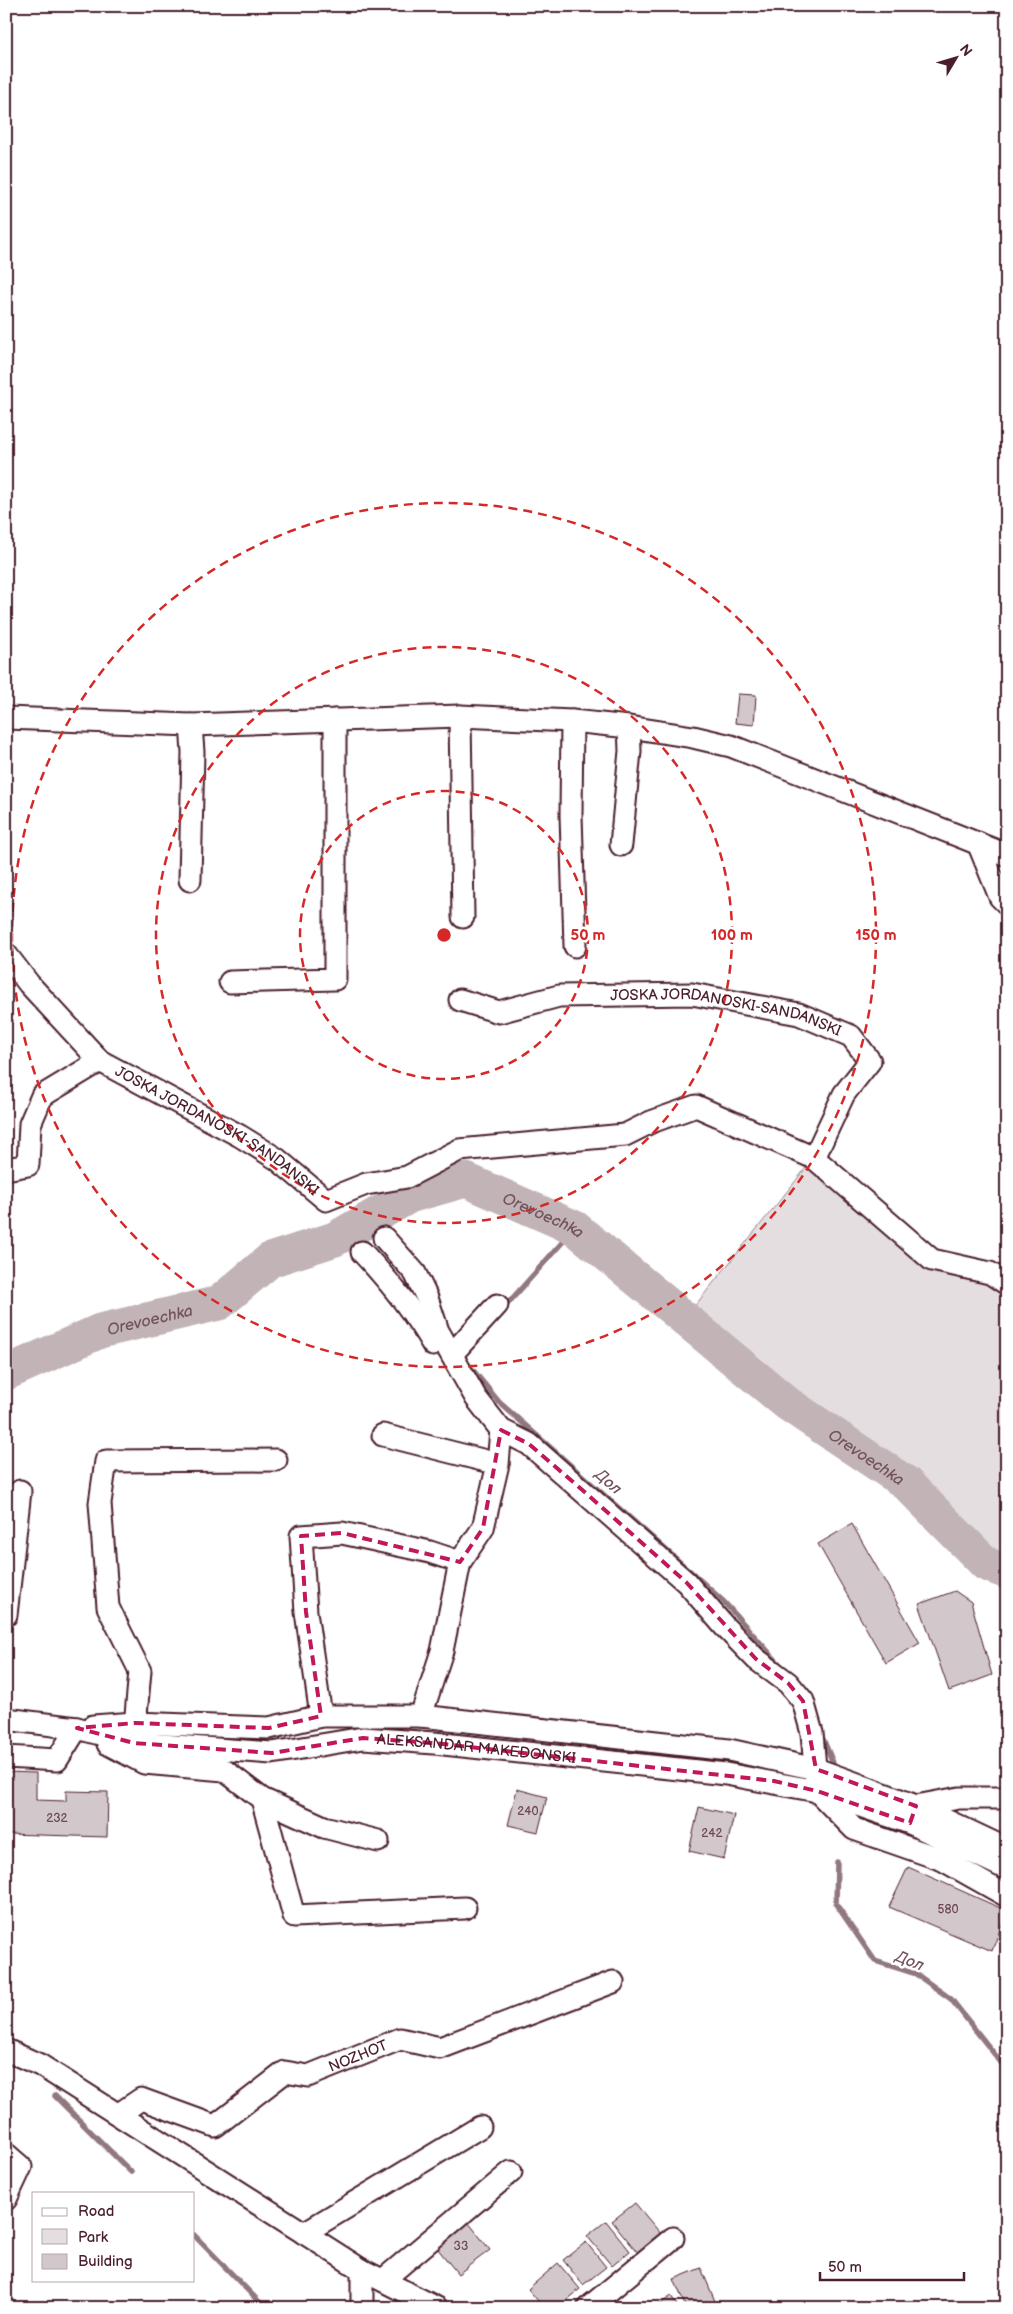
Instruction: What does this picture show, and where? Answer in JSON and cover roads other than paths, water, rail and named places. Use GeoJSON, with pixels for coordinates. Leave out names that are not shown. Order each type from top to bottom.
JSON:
{"type":"FeatureCollection","features":[{"type":"Feature","properties":{"kind":"street"},"geometry":{"type":"LineString","coordinates":[[460,716],[462,917]]}},
{"type":"Feature","properties":{"kind":"street"},"geometry":{"type":"LineString","coordinates":[[6,718],[191,725],[460,716],[572,721],[629,727],[694,737],[731,746],[1007,855]]}},
{"type":"Feature","properties":{"kind":"street"},"geometry":{"type":"LineString","coordinates":[[230,982],[335,979],[335,720]]}},
{"type":"Feature","properties":{"kind":"street"},"geometry":{"type":"LineString","coordinates":[[572,721],[571,814],[575,946]]}},
{"type":"Feature","properties":{"kind":"street"},"geometry":{"type":"LineString","coordinates":[[190,880],[193,752],[191,725]]}},
{"type":"Feature","properties":{"kind":"street"},"geometry":{"type":"LineString","coordinates":[[621,845],[630,751],[629,727]]}},
{"type":"Feature","properties":{"kind":"street"},"geometry":{"type":"LineString","coordinates":[[978,843],[1000,897],[1007,904]]}},
{"type":"Feature","properties":{"kind":"street","name":"JOSKA JORDANOSKI-SANDANSKI"},"geometry":{"type":"LineString","coordinates":[[6,954],[29,984],[100,1062],[240,1136],[277,1159],[326,1200],[366,1184],[407,1177],[460,1150],[625,1135],[651,1122],[696,1106],[814,1158],[932,1260],[990,1273],[1007,1284]]}},
{"type":"Feature","properties":{"kind":"street","name":"JOSKA JORDANOSKI-SANDANSKI"},"geometry":{"type":"LineString","coordinates":[[460,1000],[498,1012],[560,996],[692,994],[800,1014],[851,1036],[870,1061],[844,1094],[814,1158]]}},
{"type":"Feature","properties":{"kind":"street","name":"JOSKA JORDANOSKI-SANDANSKI"},"geometry":{"type":"LineString","coordinates":[[6,1168],[28,1165],[30,1124],[42,1096],[100,1062]]}},
{"type":"Feature","properties":{"kind":"street"},"geometry":{"type":"LineString","coordinates":[[384,1238],[415,1272],[438,1331],[476,1398]]}},
{"type":"Feature","properties":{"kind":"street"},"geometry":{"type":"LineString","coordinates":[[362,1252],[393,1286],[417,1317],[439,1355],[501,1430],[529,1444],[580,1488],[686,1582],[756,1659],[788,1683],[803,1701],[812,1733],[817,1791],[854,1829],[943,1860],[1007,1896]]}},
{"type":"Feature","properties":{"kind":"street"},"geometry":{"type":"LineString","coordinates":[[452,1354],[497,1305]]}},
{"type":"Feature","properties":{"kind":"street","name":"ALEKSANDAR MAKEDONSKI"},"geometry":{"type":"LineString","coordinates":[[421,1716],[442,1651],[460,1562],[483,1528],[498,1464],[501,1430]]}},
{"type":"Feature","properties":{"kind":"street"},"geometry":{"type":"LineString","coordinates":[[383,1435],[498,1464]]}},
{"type":"Feature","properties":{"kind":"street"},"geometry":{"type":"LineString","coordinates":[[135,1733],[140,1671],[108,1607],[100,1503],[106,1461],[276,1460]]}},
{"type":"Feature","properties":{"kind":"street"},"geometry":{"type":"LineString","coordinates":[[6,1615],[20,1491]]}},
{"type":"Feature","properties":{"kind":"street"},"geometry":{"type":"LineString","coordinates":[[321,1716],[306,1612],[301,1536],[342,1533],[430,1552],[460,1562]]}},
{"type":"Feature","properties":{"kind":"street","name":"ALEKSANDAR MAKEDONSKI"},"geometry":{"type":"LineString","coordinates":[[135,1733],[269,1728],[321,1716],[421,1716],[729,1750],[816,1769],[913,1815],[1007,1869]]}},
{"type":"Feature","properties":{"kind":"street","name":"ALEKSANDAR MAKEDONSKI"},"geometry":{"type":"LineString","coordinates":[[6,1719],[135,1733],[272,1753],[363,1738],[726,1774],[817,1791],[913,1815],[1007,1849]]}},
{"type":"Feature","properties":{"kind":"street"},"geometry":{"type":"LineString","coordinates":[[6,1757],[57,1760],[77,1728]]}},
{"type":"Feature","properties":{"kind":"street","name":"ALEKSANDAR MAKEDONSKI"},"geometry":{"type":"LineString","coordinates":[[77,1728],[144,1763],[224,1770],[262,1799],[324,1828],[378,1841]]}},
{"type":"Feature","properties":{"kind":"street","name":"ALEKSANDAR MAKEDONSKI"},"geometry":{"type":"LineString","coordinates":[[913,1815],[959,1798],[1007,1798]]}},
{"type":"Feature","properties":{"kind":"street"},"geometry":{"type":"LineString","coordinates":[[262,1799],[294,1916],[466,1908]]}},
{"type":"Feature","properties":{"kind":"street","name":"NOZHOT"},"geometry":{"type":"LineString","coordinates":[[119,2114],[140,2099],[215,2126],[285,2072],[308,2076],[400,2039],[440,2048],[613,1982]]}},
{"type":"Feature","properties":{"kind":"street"},"geometry":{"type":"LineString","coordinates":[[6,2050],[40,2065],[362,2270],[437,2308]]}},
{"type":"Feature","properties":{"kind":"street"},"geometry":{"type":"LineString","coordinates":[[304,2233],[480,2128]]}},
{"type":"Feature","properties":{"kind":"street"},"geometry":{"type":"LineString","coordinates":[[6,2154],[21,2167],[6,2199]]}},
{"type":"Feature","properties":{"kind":"street"},"geometry":{"type":"LineString","coordinates":[[383,2280],[511,2172]]}},
{"type":"Feature","properties":{"kind":"street"},"geometry":{"type":"LineString","coordinates":[[588,2308],[673,2238]]}},
{"type":"Feature","properties":{"kind":"street"},"geometry":{"type":"LineString","coordinates":[[362,2270],[362,2308]]}},
{"type":"Feature","properties":{"kind":"waterway","name":"Orevoechka"},"geometry":{"type":"LineString","coordinates":[[6,1373],[100,1331],[219,1303],[270,1260],[335,1239],[409,1196],[466,1180],[575,1228],[788,1404],[906,1483],[986,1564],[1007,1572]]}},
{"type":"Feature","properties":{"kind":"waterway","name":"Дол"},"geometry":{"type":"LineString","coordinates":[[503,1309],[575,1228]]}},
{"type":"Feature","properties":{"kind":"waterway","name":"Дол"},"geometry":{"type":"LineString","coordinates":[[467,1363],[499,1402],[683,1565]]}},
{"type":"Feature","properties":{"kind":"waterway","name":"Дол"},"geometry":{"type":"LineString","coordinates":[[690,1571],[724,1602],[782,1667]]}},
{"type":"Feature","properties":{"kind":"waterway","name":"Дол"},"geometry":{"type":"LineString","coordinates":[[820,1732],[834,1765]]}},
{"type":"Feature","properties":{"kind":"waterway","name":"Дол"},"geometry":{"type":"LineString","coordinates":[[837,1862],[836,1904],[875,1961],[916,1974],[951,1999],[1007,2070]]}},
{"type":"Feature","properties":{"kind":"waterway"},"geometry":{"type":"LineString","coordinates":[[55,2096],[131,2172]]}},
{"type":"Feature","properties":{"kind":"waterway"},"geometry":{"type":"LineString","coordinates":[[195,2236],[265,2308]]}}]}
